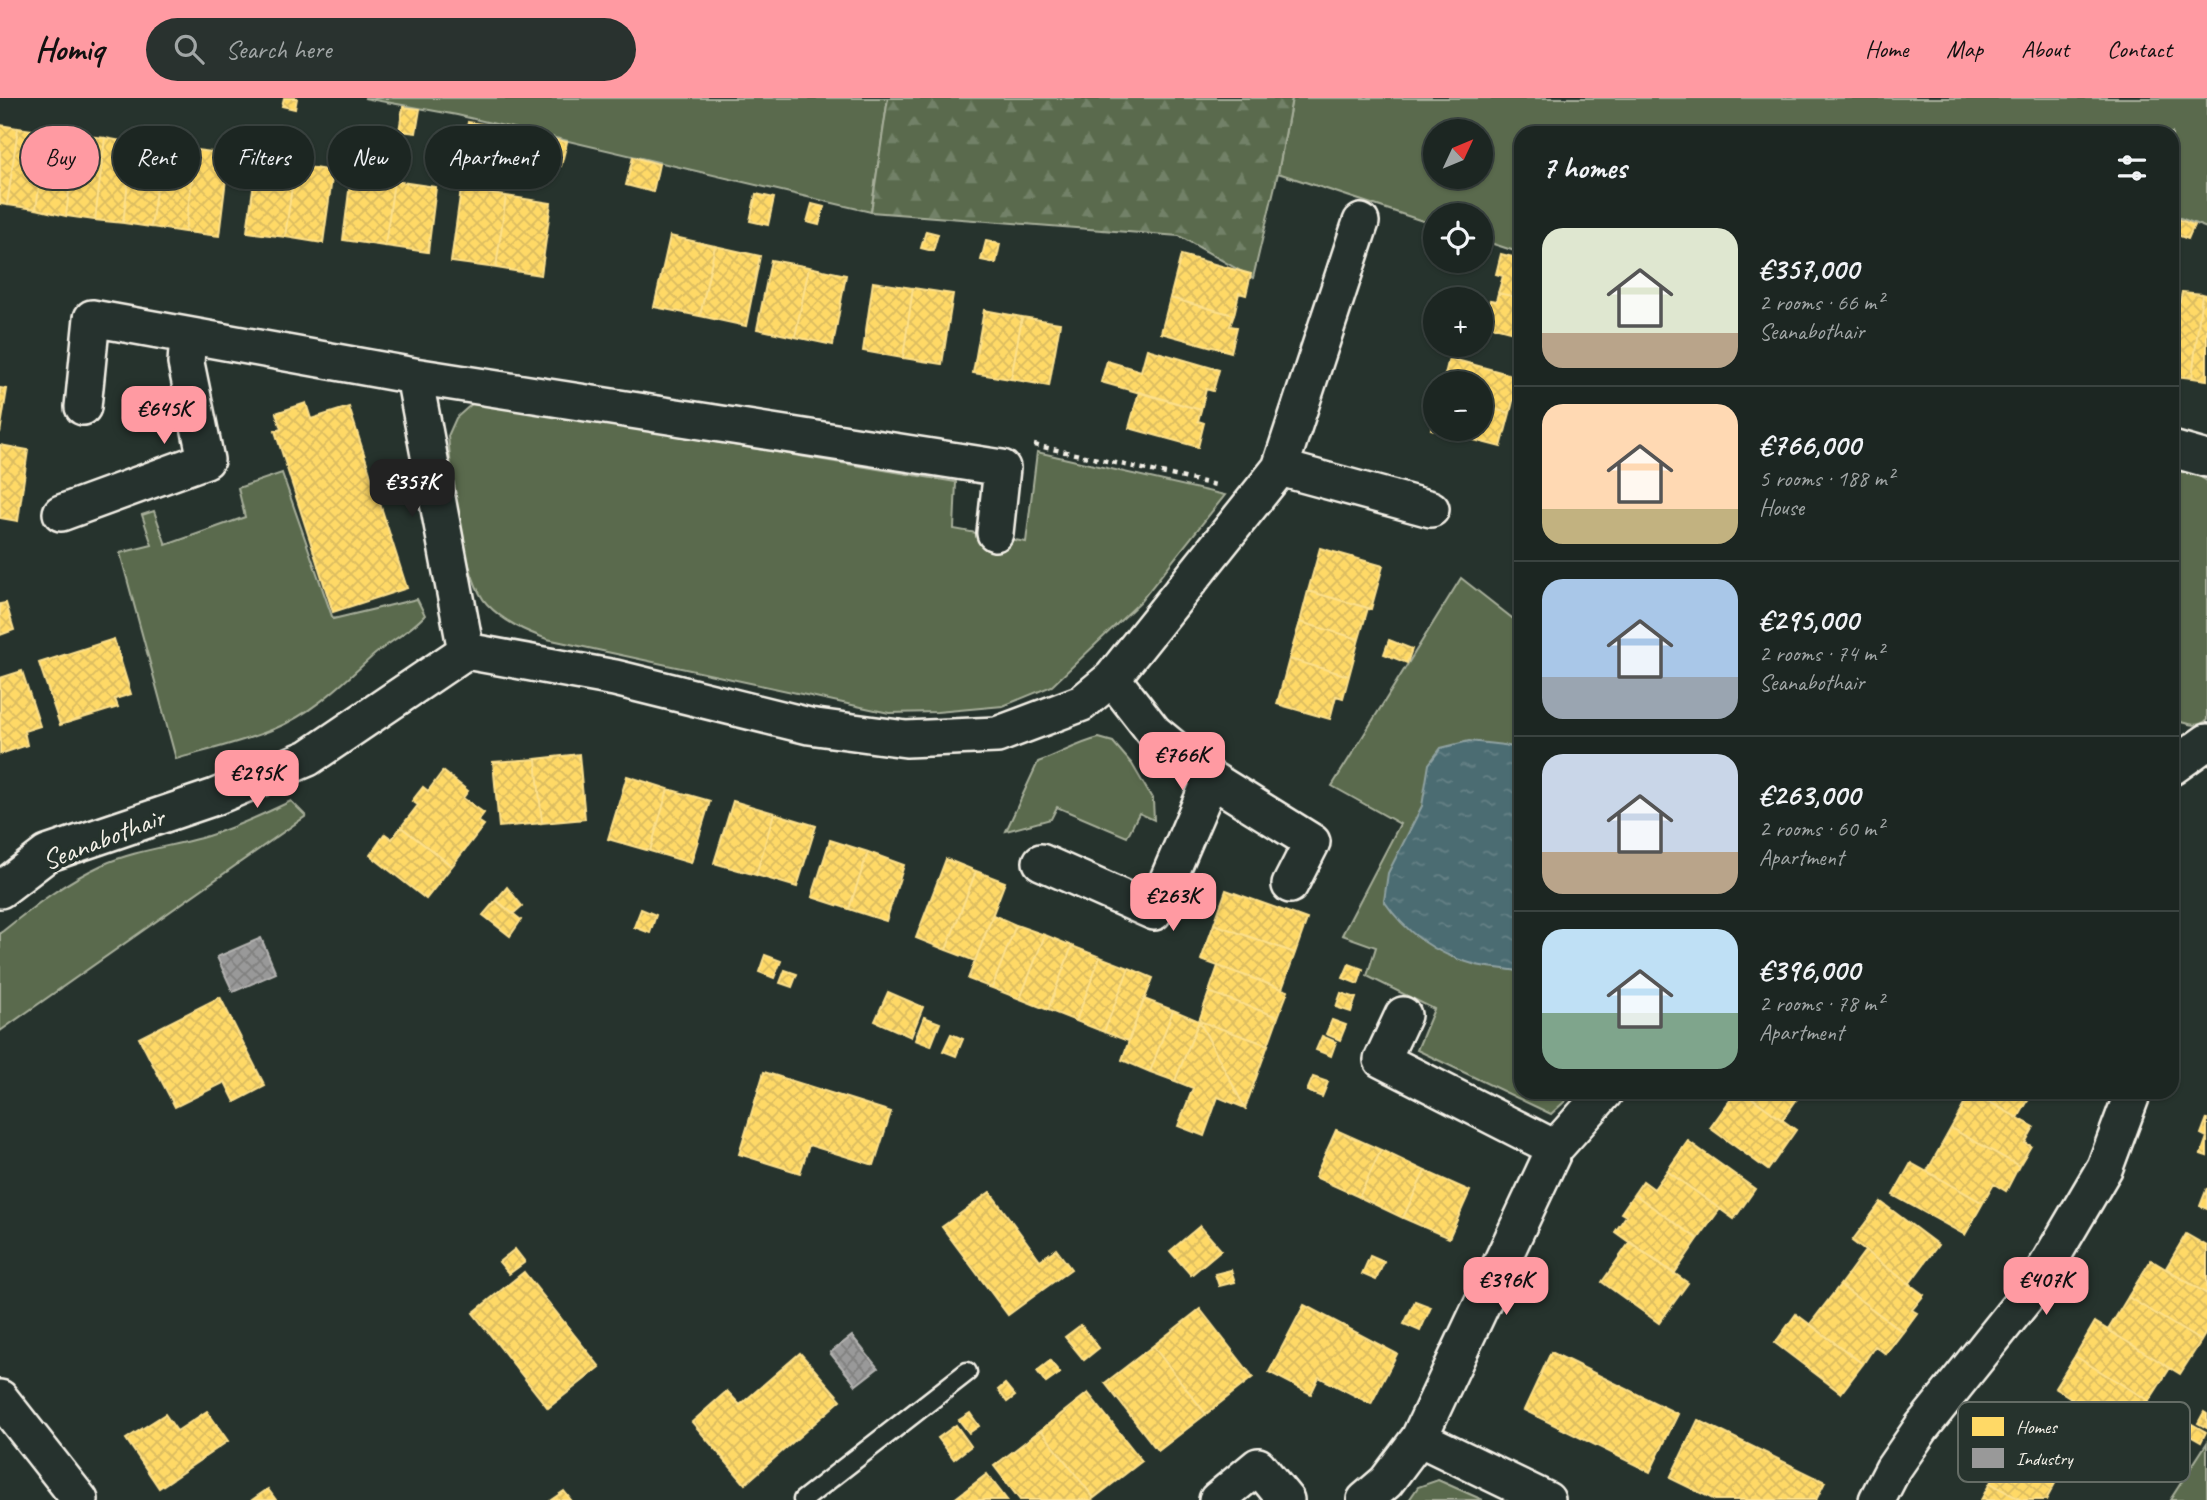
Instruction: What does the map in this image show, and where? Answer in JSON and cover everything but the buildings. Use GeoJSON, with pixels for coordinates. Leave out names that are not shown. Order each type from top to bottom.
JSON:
{"type":"FeatureCollection","features":[{"type":"Feature","properties":{"kind":"street"},"geometry":{"type":"LineString","coordinates":[[414,376],[466,651],[615,678],[808,726],[906,739],[997,735],[1082,703],[1112,678],[1269,482],[1361,222]]}},
{"type":"Feature","properties":{"kind":"street"},"geometry":{"type":"LineString","coordinates":[[83,407],[92,318],[414,376],[1002,468],[995,533]]}},
{"type":"Feature","properties":{"kind":"street"},"geometry":{"type":"LineString","coordinates":[[61,513],[206,460],[186,363],[188,336]]}},
{"type":"Feature","properties":{"kind":"street"},"geometry":{"type":"LineString","coordinates":[[2179,451],[2207,459]]}},
{"type":"Feature","properties":{"kind":"street"},"geometry":{"type":"LineString","coordinates":[[1269,482],[1431,509]]}},
{"type":"Feature","properties":{"kind":"street","name":"Seanabothair"},"geometry":{"type":"LineString","coordinates":[[0,890],[47,854],[215,797],[308,758],[466,651]]}},
{"type":"Feature","properties":{"kind":"street"},"geometry":{"type":"LineString","coordinates":[[1112,678],[1154,732],[1211,779],[1311,842],[1290,885]]}},
{"type":"Feature","properties":{"kind":"street"},"geometry":{"type":"LineString","coordinates":[[2179,762],[2207,742]]}},
{"type":"Feature","properties":{"kind":"street"},"geometry":{"type":"LineString","coordinates":[[1041,862],[1154,912],[1211,779]]}},
{"type":"Feature","properties":{"kind":"street"},"geometry":{"type":"LineString","coordinates":[[1403,1015],[1382,1060],[1555,1148]]}},
{"type":"Feature","properties":{"kind":"street"},"geometry":{"type":"LineString","coordinates":[[1365,1500],[1386,1482],[1419,1438],[1555,1148],[1599,1099]]}},
{"type":"Feature","properties":{"kind":"street"},"geometry":{"type":"LineString","coordinates":[[1877,1500],[1892,1469],[1922,1427],[2035,1286],[2105,1167],[2130,1099]]}},
{"type":"Feature","properties":{"kind":"street"},"geometry":{"type":"LineString","coordinates":[[0,1398],[80,1500]]}},
{"type":"Feature","properties":{"kind":"street"},"geometry":{"type":"LineString","coordinates":[[1419,1438],[1546,1500]]}},
{"type":"Feature","properties":{"kind":"street"},"geometry":{"type":"LineString","coordinates":[[1217,1500],[1258,1466],[1286,1500]]}},
{"type":"Feature","properties":{"kind":"lane"},"geometry":{"type":"LineString","coordinates":[[803,1500],[967,1372]]}},
{"type":"Feature","properties":{"kind":"path"},"geometry":{"type":"LineString","coordinates":[[1002,468],[1031,444],[1269,482]]}},
{"type":"Feature","properties":{"kind":"green space"},"geometry":{"type":"Polygon","coordinates":[[[364,98],[888,98],[871,212],[561,139],[561,126],[504,126],[364,98]]]}},
{"type":"Feature","properties":{"kind":"green space"},"geometry":{"type":"Polygon","coordinates":[[[888,98],[1292,98],[1278,173],[1253,278],[1179,236],[871,212],[888,98]]]}},
{"type":"Feature","properties":{"kind":"green space"},"geometry":{"type":"Polygon","coordinates":[[[1292,98],[2207,98],[2207,228],[2179,218],[2179,126],[1514,126],[1514,251],[1493,244],[1493,203],[1423,203],[1423,221],[1278,173],[1292,98]]]}},
{"type":"Feature","properties":{"kind":"green space"},"geometry":{"type":"Polygon","coordinates":[[[474,402],[956,482],[954,529],[1026,542],[1037,452],[1225,495],[1140,602],[1052,686],[1003,706],[889,713],[547,639],[500,616],[487,604],[471,572],[452,474],[448,436],[456,418],[474,402]]]}},
{"type":"Feature","properties":{"kind":"green space"},"geometry":{"type":"Polygon","coordinates":[[[2179,471],[2197,475],[2207,481],[2207,720],[2195,725],[2179,722],[2179,471]]]}},
{"type":"Feature","properties":{"kind":"green space"},"geometry":{"type":"Polygon","coordinates":[[[282,473],[333,619],[417,599],[425,615],[302,714],[262,734],[176,759],[120,553],[152,545],[142,515],[154,511],[166,545],[245,517],[238,488],[282,473]]]}},
{"type":"Feature","properties":{"kind":"green space"},"geometry":{"type":"Polygon","coordinates":[[[1461,578],[1514,620],[1514,1096],[1417,1050],[1434,1009],[1367,976],[1376,947],[1342,935],[1400,824],[1332,786],[1461,578]]]}},
{"type":"Feature","properties":{"kind":"green space"},"geometry":{"type":"Polygon","coordinates":[[[1099,738],[1113,742],[1132,764],[1153,800],[1154,820],[1139,813],[1127,837],[1057,807],[1051,819],[1006,831],[1038,762],[1099,738]]]}},
{"type":"Feature","properties":{"kind":"green space"},"geometry":{"type":"Polygon","coordinates":[[[291,801],[306,816],[0,1031],[0,933],[63,887],[102,865],[213,834],[291,801]]]}},
{"type":"Feature","properties":{"kind":"green space"},"geometry":{"type":"Polygon","coordinates":[[[1520,1099],[1567,1099],[1551,1114],[1520,1099]]]}},
{"type":"Feature","properties":{"kind":"green space"},"geometry":{"type":"Polygon","coordinates":[[[2207,1443],[2207,1500],[2170,1500],[2182,1482],[2190,1482],[2190,1469],[2207,1443]]]}},
{"type":"Feature","properties":{"kind":"green space"},"geometry":{"type":"Polygon","coordinates":[[[1438,1480],[1483,1500],[1409,1500],[1418,1487],[1438,1480]]]}},
{"type":"Feature","properties":{"kind":"water"},"geometry":{"type":"Polygon","coordinates":[[[1469,741],[1514,747],[1514,971],[1473,964],[1434,948],[1402,923],[1384,901],[1388,873],[1422,806],[1429,764],[1441,748],[1469,741]]]}}]}
